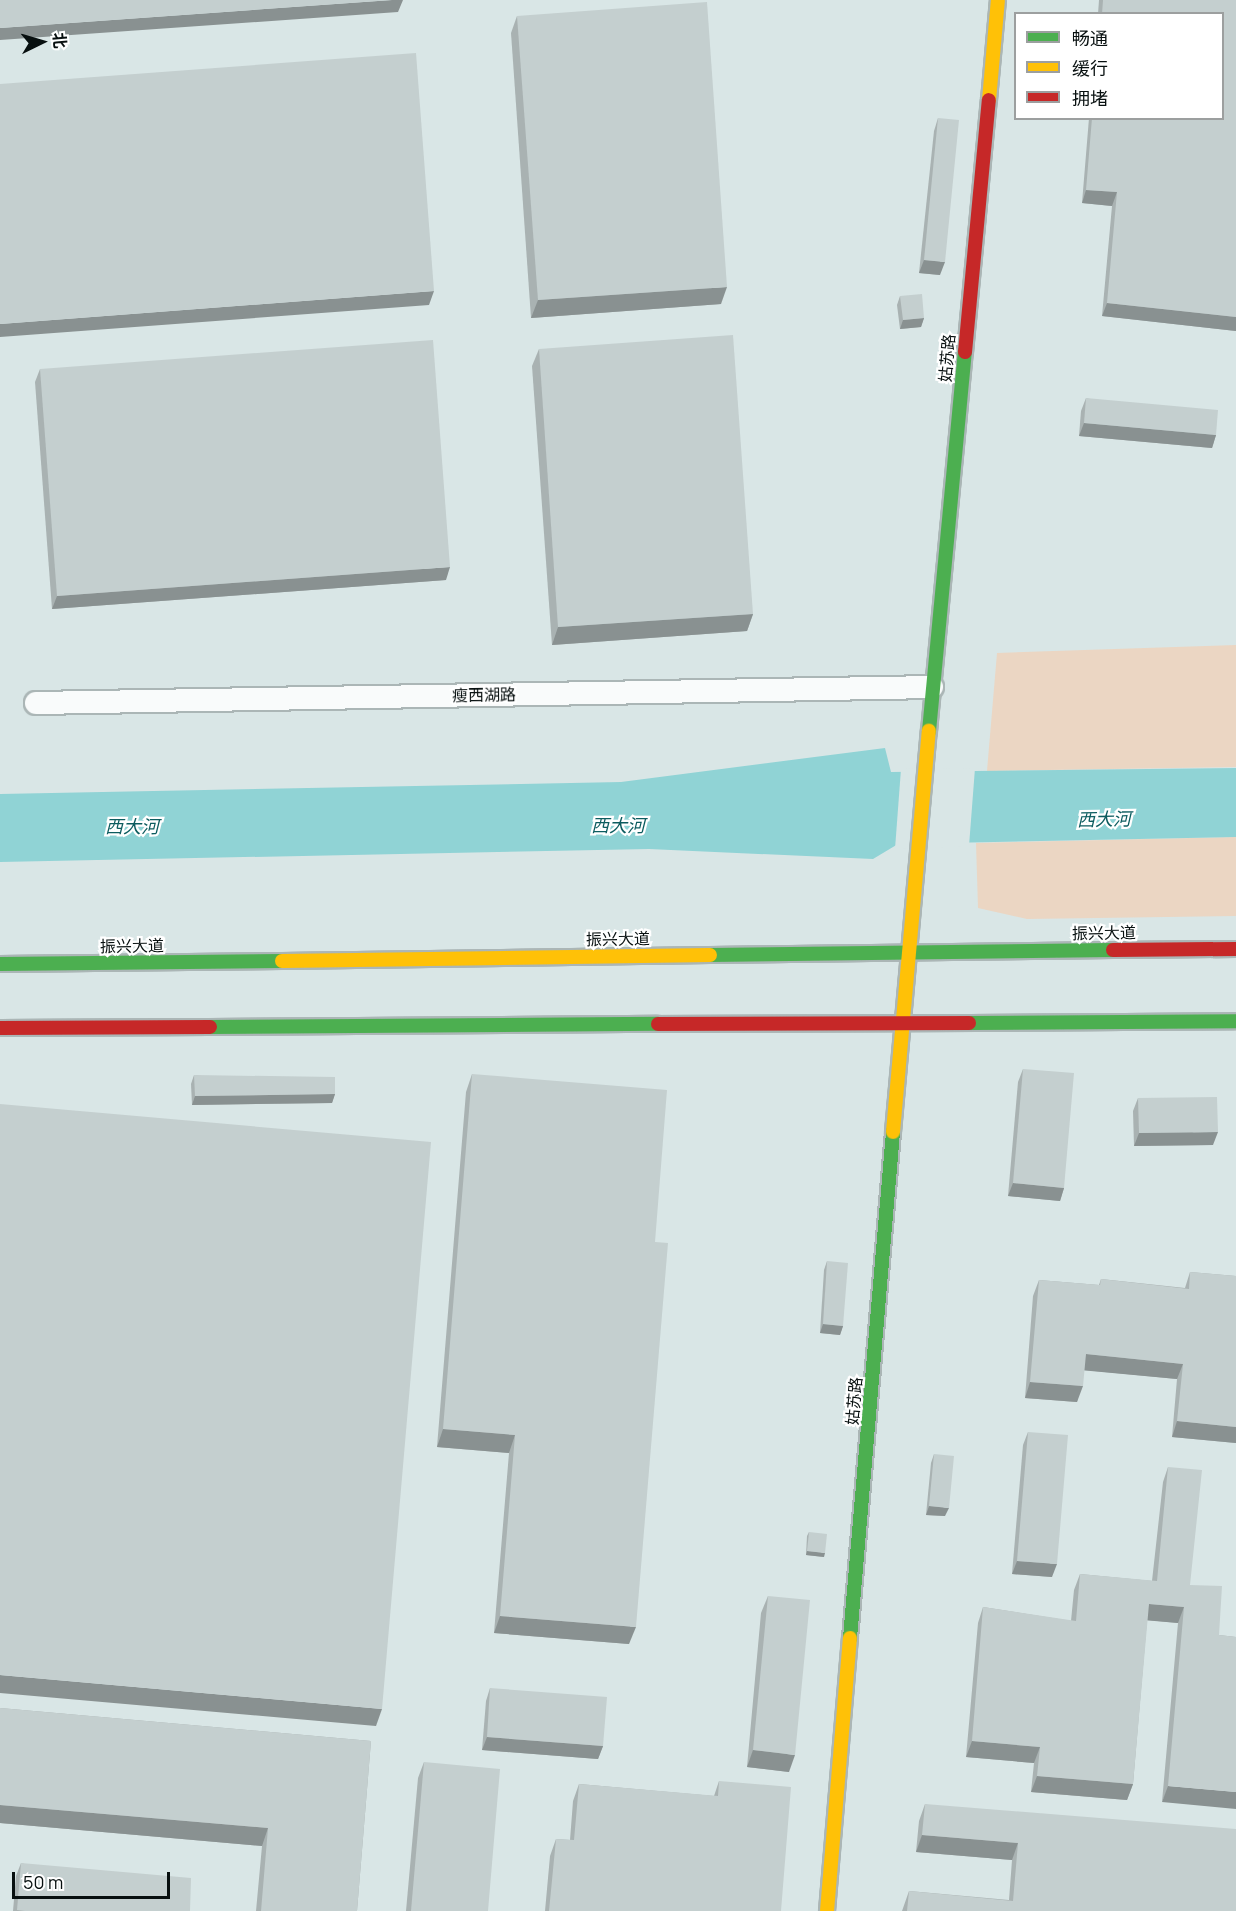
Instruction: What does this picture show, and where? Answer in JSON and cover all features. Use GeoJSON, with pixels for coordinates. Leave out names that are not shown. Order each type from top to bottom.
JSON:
{"type":"FeatureCollection","features":[{"type":"Feature","properties":{"kind":"main road","name":"姑苏路"},"geometry":{"type":"LineString","coordinates":[[827,1911],[913,894],[998,0]]}},
{"type":"Feature","properties":{"kind":"main road","name":"振兴大道"},"geometry":{"type":"LineString","coordinates":[[0,964],[908,951],[1236,949]]}},
{"type":"Feature","properties":{"kind":"main road"},"geometry":{"type":"LineString","coordinates":[[0,1028],[1236,1021]]}},
{"type":"Feature","properties":{"kind":"street","name":"瘦西湖路"},"geometry":{"type":"LineString","coordinates":[[36,703],[932,687]]}},
{"type":"Feature","properties":{"kind":"shaded area"},"geometry":{"type":"Polygon","coordinates":[[[1236,645],[1236,767],[987,771],[997,653],[1236,645]]]}},
{"type":"Feature","properties":{"kind":"shaded area"},"geometry":{"type":"Polygon","coordinates":[[[1236,837],[1236,916],[1027,919],[978,908],[976,843],[1236,837]]]}},
{"type":"Feature","properties":{"kind":"water","name":"西大河"},"geometry":{"type":"Polygon","coordinates":[[[885,748],[891,772],[1236,768],[1236,837],[898,844],[873,859],[649,849],[0,862],[0,794],[621,782],[885,748]]]}},
{"type":"Feature","properties":{"kind":"pier"},"geometry":{"type":"Polygon","coordinates":[[[975,768],[969,846],[895,849],[901,769],[975,768]]]}},
{"type":"Feature","properties":{"kind":"building"},"geometry":{"type":"Polygon","coordinates":[[[0,0],[392,0],[0,28],[0,0]]]}},
{"type":"Feature","properties":{"kind":"building"},"geometry":{"type":"Polygon","coordinates":[[[1103,0],[1236,0],[1236,317],[1107,303],[1117,192],[1086,190],[1092,120],[1224,120],[1224,12],[1102,12],[1103,0]]]}},
{"type":"Feature","properties":{"kind":"building"},"geometry":{"type":"Polygon","coordinates":[[[707,2],[727,287],[538,300],[517,16],[707,2]]]}},
{"type":"Feature","properties":{"kind":"building"},"geometry":{"type":"Polygon","coordinates":[[[416,53],[434,291],[0,324],[0,84],[416,53]]]}},
{"type":"Feature","properties":{"kind":"building"},"geometry":{"type":"Polygon","coordinates":[[[938,118],[959,120],[945,262],[924,260],[938,118]]]}},
{"type":"Feature","properties":{"kind":"building"},"geometry":{"type":"Polygon","coordinates":[[[922,294],[924,318],[903,320],[900,296],[922,294]]]}},
{"type":"Feature","properties":{"kind":"building"},"geometry":{"type":"Polygon","coordinates":[[[733,335],[753,614],[558,627],[539,349],[733,335]]]}},
{"type":"Feature","properties":{"kind":"building"},"geometry":{"type":"Polygon","coordinates":[[[433,340],[450,567],[57,596],[40,369],[433,340]]]}},
{"type":"Feature","properties":{"kind":"building"},"geometry":{"type":"Polygon","coordinates":[[[1086,398],[1218,410],[1216,435],[1084,423],[1086,398]]]}},
{"type":"Feature","properties":{"kind":"building"},"geometry":{"type":"Polygon","coordinates":[[[1023,1069],[1074,1073],[1064,1188],[1013,1183],[1023,1069]]]}},
{"type":"Feature","properties":{"kind":"building"},"geometry":{"type":"Polygon","coordinates":[[[472,1074],[667,1090],[655,1242],[668,1243],[636,1627],[500,1616],[515,1435],[443,1429],[472,1074]]]}},
{"type":"Feature","properties":{"kind":"building"},"geometry":{"type":"Polygon","coordinates":[[[194,1075],[335,1077],[335,1094],[195,1096],[194,1075]]]}},
{"type":"Feature","properties":{"kind":"building"},"geometry":{"type":"Polygon","coordinates":[[[1217,1097],[1218,1132],[1139,1133],[1138,1098],[1217,1097]]]}},
{"type":"Feature","properties":{"kind":"building"},"geometry":{"type":"Polygon","coordinates":[[[0,1104],[431,1142],[382,1709],[0,1675],[0,1104]]]}},
{"type":"Feature","properties":{"kind":"building"},"geometry":{"type":"Polygon","coordinates":[[[827,1261],[848,1263],[843,1326],[823,1324],[827,1261]]]}},
{"type":"Feature","properties":{"kind":"building"},"geometry":{"type":"Polygon","coordinates":[[[1190,1272],[1236,1276],[1236,1427],[1177,1421],[1183,1364],[1086,1354],[1083,1386],[1030,1382],[1039,1280],[1100,1285],[1101,1279],[1189,1289],[1190,1272]]]}},
{"type":"Feature","properties":{"kind":"building"},"geometry":{"type":"Polygon","coordinates":[[[1028,1432],[1068,1435],[1057,1564],[1017,1561],[1028,1432]]]}},
{"type":"Feature","properties":{"kind":"building"},"geometry":{"type":"Polygon","coordinates":[[[934,1454],[954,1456],[949,1508],[929,1506],[934,1454]]]}},
{"type":"Feature","properties":{"kind":"building"},"geometry":{"type":"Polygon","coordinates":[[[1168,1467],[1202,1470],[1190,1585],[1222,1586],[1219,1635],[1236,1637],[1236,1792],[1168,1786],[1184,1607],[1149,1604],[1133,1784],[1037,1776],[1040,1747],[972,1741],[983,1607],[1076,1621],[1080,1574],[1157,1581],[1168,1467]]]}},
{"type":"Feature","properties":{"kind":"building"},"geometry":{"type":"Polygon","coordinates":[[[809,1532],[827,1534],[825,1553],[807,1551],[809,1532]]]}},
{"type":"Feature","properties":{"kind":"building"},"geometry":{"type":"Polygon","coordinates":[[[768,1596],[810,1600],[795,1755],[753,1750],[768,1596]]]}},
{"type":"Feature","properties":{"kind":"building"},"geometry":{"type":"Polygon","coordinates":[[[490,1688],[607,1697],[603,1746],[487,1737],[490,1688]]]}},
{"type":"Feature","properties":{"kind":"building"},"geometry":{"type":"Polygon","coordinates":[[[0,1708],[371,1741],[357,1911],[261,1911],[268,1828],[0,1805],[0,1708]]]}},
{"type":"Feature","properties":{"kind":"building"},"geometry":{"type":"Polygon","coordinates":[[[424,1762],[500,1769],[488,1911],[411,1911],[424,1762]]]}},
{"type":"Feature","properties":{"kind":"building"},"geometry":{"type":"Polygon","coordinates":[[[719,1781],[791,1787],[781,1911],[549,1911],[556,1839],[574,1840],[579,1784],[718,1796],[719,1781]]]}},
{"type":"Feature","properties":{"kind":"building"},"geometry":{"type":"Polygon","coordinates":[[[925,1804],[1236,1829],[1236,1911],[907,1911],[909,1891],[1013,1901],[1018,1843],[922,1835],[925,1804]]]}},
{"type":"Feature","properties":{"kind":"building"},"geometry":{"type":"Polygon","coordinates":[[[21,1863],[191,1878],[190,1911],[17,1910],[21,1863]]]}},
{"type":"Feature","properties":{"kind":"traffic: fast"},"geometry":{"type":"LineString","coordinates":[[929,731],[965,352]]}},
{"type":"Feature","properties":{"kind":"traffic: fast"},"geometry":{"type":"LineString","coordinates":[[710,955],[1113,950]]}},
{"type":"Feature","properties":{"kind":"traffic: fast"},"geometry":{"type":"LineString","coordinates":[[0,964],[282,961]]}},
{"type":"Feature","properties":{"kind":"traffic: fast"},"geometry":{"type":"LineString","coordinates":[[969,1023],[1236,1021]]}},
{"type":"Feature","properties":{"kind":"traffic: fast"},"geometry":{"type":"LineString","coordinates":[[210,1027],[658,1024]]}},
{"type":"Feature","properties":{"kind":"traffic: fast"},"geometry":{"type":"LineString","coordinates":[[850,1638],[893,1132]]}},
{"type":"Feature","properties":{"kind":"traffic: slow"},"geometry":{"type":"LineString","coordinates":[[989,100],[998,0]]}},
{"type":"Feature","properties":{"kind":"traffic: slow"},"geometry":{"type":"LineString","coordinates":[[893,1132],[929,731]]}},
{"type":"Feature","properties":{"kind":"traffic: slow"},"geometry":{"type":"LineString","coordinates":[[282,961],[710,955]]}},
{"type":"Feature","properties":{"kind":"traffic: slow"},"geometry":{"type":"LineString","coordinates":[[827,1911],[850,1638]]}},
{"type":"Feature","properties":{"kind":"traffic: jam"},"geometry":{"type":"LineString","coordinates":[[965,352],[989,100]]}},
{"type":"Feature","properties":{"kind":"traffic: jam"},"geometry":{"type":"LineString","coordinates":[[1113,950],[1236,949]]}},
{"type":"Feature","properties":{"kind":"traffic: jam"},"geometry":{"type":"LineString","coordinates":[[658,1024],[969,1023]]}},
{"type":"Feature","properties":{"kind":"traffic: jam"},"geometry":{"type":"LineString","coordinates":[[0,1028],[210,1027]]}}]}
